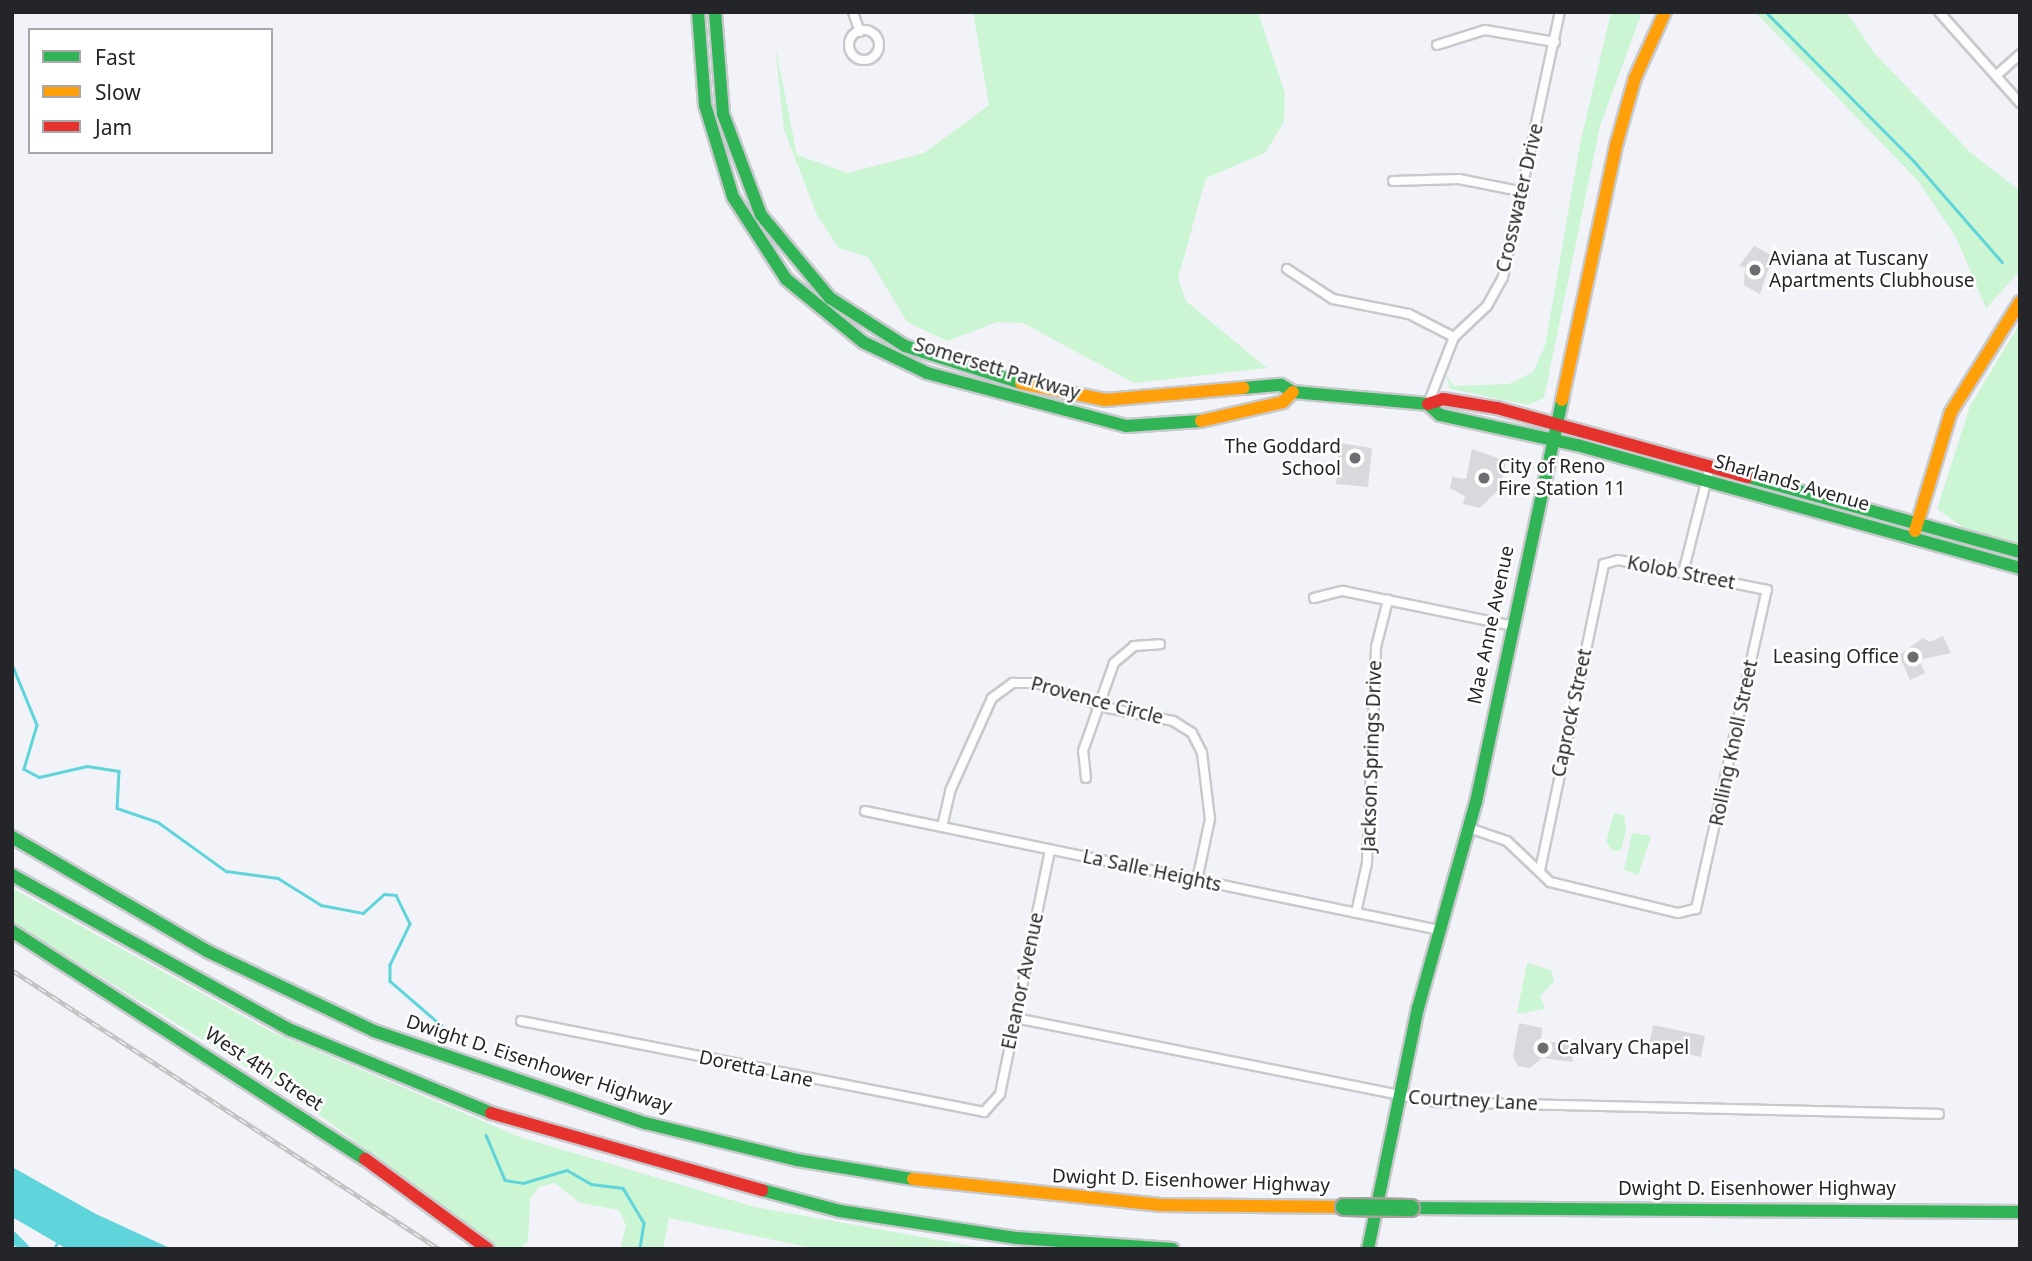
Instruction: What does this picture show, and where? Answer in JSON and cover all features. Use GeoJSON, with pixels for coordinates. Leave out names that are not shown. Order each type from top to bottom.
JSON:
{"type":"FeatureCollection","features":[{"type":"Feature","properties":{"kind":"main road","name":"Somersett Parkway"},"geometry":{"type":"LineString","coordinates":[[698,12],[705,105],[733,197],[786,279],[863,342],[944,378],[1126,426],[1218,421],[1283,402],[1293,392]]}},
{"type":"Feature","properties":{"kind":"main road","name":"Somersett Parkway"},"geometry":{"type":"LineString","coordinates":[[715,12],[723,114],[752,200],[799,268],[863,323],[926,355],[1080,397],[1150,400],[1280,385],[1293,392],[1360,393],[1428,404],[1440,415],[1554,431]]}},
{"type":"Feature","properties":{"kind":"main road","name":"Mae Anne Avenue"},"geometry":{"type":"LineString","coordinates":[[1368,1249],[1399,1097],[1439,930],[1469,828],[1625,110],[1665,12]]}},
{"type":"Feature","properties":{"kind":"main road"},"geometry":{"type":"LineString","coordinates":[[1915,531],[1951,412],[1993,336],[2020,302]]}},
{"type":"Feature","properties":{"kind":"main road","name":"Sharlands Avenue"},"geometry":{"type":"LineString","coordinates":[[1554,431],[1915,531],[2020,568]]}},
{"type":"Feature","properties":{"kind":"main road","name":"Sharlands Avenue"},"geometry":{"type":"LineString","coordinates":[[1915,531],[2020,552]]}},
{"type":"Feature","properties":{"kind":"main road","name":"Dwight D. Eisenhower Highway"},"geometry":{"type":"LineString","coordinates":[[12,837],[207,951],[374,1031],[682,1134],[864,1173],[1012,1194],[1170,1206],[2020,1212]]}},
{"type":"Feature","properties":{"kind":"main road"},"geometry":{"type":"LineString","coordinates":[[12,875],[291,1030],[453,1100],[556,1136],[840,1211],[1017,1238],[1172,1249]]}},
{"type":"Feature","properties":{"kind":"main road","name":"West 4th Street"},"geometry":{"type":"LineString","coordinates":[[12,931],[423,1196],[488,1249]]}},
{"type":"Feature","properties":{"kind":"street"},"geometry":{"type":"LineString","coordinates":[[853,12],[860,32]]}},
{"type":"Feature","properties":{"kind":"street","name":"Crosswater Drive"},"geometry":{"type":"LineString","coordinates":[[1428,404],[1454,337],[1487,306],[1503,277],[1524,192],[1560,12]]}},
{"type":"Feature","properties":{"kind":"street"},"geometry":{"type":"LineString","coordinates":[[1939,12],[2020,103]]}},
{"type":"Feature","properties":{"kind":"street"},"geometry":{"type":"LineString","coordinates":[[1437,45],[1485,30],[1555,42]]}},
{"type":"Feature","properties":{"kind":"street"},"geometry":{"type":"LineString","coordinates":[[1997,75],[2020,54]]}},
{"type":"Feature","properties":{"kind":"street"},"geometry":{"type":"LineString","coordinates":[[1394,181],[1459,179],[1524,192]]}},
{"type":"Feature","properties":{"kind":"street"},"geometry":{"type":"LineString","coordinates":[[1287,269],[1333,299],[1409,314],[1454,337]]}},
{"type":"Feature","properties":{"kind":"street"},"geometry":{"type":"LineString","coordinates":[[1683,573],[1708,473]]}},
{"type":"Feature","properties":{"kind":"street","name":"Kolob Street"},"geometry":{"type":"LineString","coordinates":[[1611,560],[1752,587]]}},
{"type":"Feature","properties":{"kind":"street","name":"Caprock Street"},"geometry":{"type":"LineString","coordinates":[[1540,870],[1601,572],[1611,560]]}},
{"type":"Feature","properties":{"kind":"street","name":"Rolling Knoll Street"},"geometry":{"type":"LineString","coordinates":[[1540,870],[1550,882],[1678,913],[1696,909],[1767,590],[1752,587]]}},
{"type":"Feature","properties":{"kind":"street"},"geometry":{"type":"LineString","coordinates":[[1314,598],[1334,590],[1513,626]]}},
{"type":"Feature","properties":{"kind":"street","name":"Jackson Springs Drive"},"geometry":{"type":"LineString","coordinates":[[1356,913],[1367,863],[1376,647],[1388,600]]}},
{"type":"Feature","properties":{"kind":"street"},"geometry":{"type":"LineString","coordinates":[[1086,778],[1081,760],[1099,705],[1121,655],[1160,644]]}},
{"type":"Feature","properties":{"kind":"street","name":"Provence Circle"},"geometry":{"type":"LineString","coordinates":[[942,827],[957,774],[998,691],[1029,681],[1099,705],[1180,723],[1197,739],[1210,819],[1197,880]]}},
{"type":"Feature","properties":{"kind":"street","name":"La Salle Heights"},"geometry":{"type":"LineString","coordinates":[[864,811],[1439,930]]}},
{"type":"Feature","properties":{"kind":"street"},"geometry":{"type":"LineString","coordinates":[[1469,828],[1507,841],[1540,870]]}},
{"type":"Feature","properties":{"kind":"street","name":"Eleanor Avenue"},"geometry":{"type":"LineString","coordinates":[[990,1110],[1000,1094],[1050,850]]}},
{"type":"Feature","properties":{"kind":"street","name":"Courtney Lane"},"geometry":{"type":"LineString","coordinates":[[1015,1018],[1399,1097],[1466,1104],[1939,1114]]}},
{"type":"Feature","properties":{"kind":"street","name":"Doretta Lane"},"geometry":{"type":"LineString","coordinates":[[521,1021],[960,1111],[990,1110]]}},
{"type":"Feature","properties":{"kind":"green space"},"geometry":{"type":"Polygon","coordinates":[[[973,12],[1258,12],[1285,93],[1284,122],[1265,153],[1206,178],[1178,278],[1186,301],[1267,368],[1134,383],[1023,323],[997,322],[947,341],[907,322],[868,257],[839,248],[817,215],[784,130],[775,45],[797,155],[848,173],[924,153],[989,105],[973,12]]]}},
{"type":"Feature","properties":{"kind":"green space"},"geometry":{"type":"Polygon","coordinates":[[[1611,12],[1642,12],[1600,126],[1544,398],[1528,405],[1450,389],[1446,375],[1454,386],[1509,384],[1533,372],[1545,346],[1580,144],[1611,12]]]}},
{"type":"Feature","properties":{"kind":"green space"},"geometry":{"type":"Polygon","coordinates":[[[1755,12],[1846,12],[1875,54],[1970,152],[2020,191],[2020,271],[1986,308],[1956,237],[1919,182],[1755,12]]]}},
{"type":"Feature","properties":{"kind":"green space"},"geometry":{"type":"Polygon","coordinates":[[[2020,323],[2020,543],[1964,528],[1937,509],[1970,406],[2020,323]]]}},
{"type":"Feature","properties":{"kind":"green space"},"geometry":{"type":"Polygon","coordinates":[[[1614,813],[1624,815],[1626,829],[1621,850],[1613,851],[1606,842],[1614,813]]]}},
{"type":"Feature","properties":{"kind":"green space"},"geometry":{"type":"Polygon","coordinates":[[[1632,833],[1651,836],[1638,875],[1624,870],[1632,833]]]}},
{"type":"Feature","properties":{"kind":"green space"},"geometry":{"type":"Polygon","coordinates":[[[12,888],[270,1031],[520,1137],[755,1207],[989,1249],[817,1249],[669,1218],[663,1249],[620,1249],[626,1225],[619,1210],[580,1203],[555,1183],[539,1187],[530,1199],[528,1241],[520,1249],[498,1249],[297,1098],[12,922],[12,888]]]}},
{"type":"Feature","properties":{"kind":"green space"},"geometry":{"type":"Polygon","coordinates":[[[1527,963],[1551,970],[1554,981],[1540,996],[1545,1009],[1517,1014],[1527,963]]]}},
{"type":"Feature","properties":{"kind":"water"},"geometry":{"type":"Polygon","coordinates":[[[12,1167],[96,1214],[172,1249],[67,1249],[12,1217],[12,1167]]]}},
{"type":"Feature","properties":{"kind":"building","name":"Aviana at Tuscany Apartments Clubhouse"},"geometry":{"type":"Polygon","coordinates":[[[1754,246],[1773,256],[1760,294],[1744,285],[1745,267],[1739,266],[1754,246]]]}},
{"type":"Feature","properties":{"kind":"building","name":"The Goddard School"},"geometry":{"type":"Polygon","coordinates":[[[1340,443],[1372,448],[1368,487],[1336,484],[1340,443]]]}},
{"type":"Feature","properties":{"kind":"building","name":"City of Reno Fire Station 11"},"geometry":{"type":"Polygon","coordinates":[[[1472,449],[1506,461],[1501,487],[1480,508],[1463,504],[1465,496],[1450,488],[1452,477],[1466,479],[1472,449]]]}},
{"type":"Feature","properties":{"kind":"building","name":"Leasing Office"},"geometry":{"type":"Polygon","coordinates":[[[1943,636],[1951,653],[1919,660],[1925,673],[1910,680],[1899,655],[1923,638],[1930,642],[1943,636]]]}},
{"type":"Feature","properties":{"kind":"building","name":"Calvary Chapel"},"geometry":{"type":"Polygon","coordinates":[[[1519,1023],[1542,1028],[1541,1040],[1571,1045],[1573,1062],[1542,1058],[1530,1068],[1518,1066],[1513,1056],[1519,1023]]]}},
{"type":"Feature","properties":{"kind":"building"},"geometry":{"type":"Polygon","coordinates":[[[1653,1025],[1705,1036],[1701,1057],[1649,1046],[1653,1025]]]}},
{"type":"Feature","properties":{"kind":"waterway"},"geometry":{"type":"LineString","coordinates":[[1766,12],[1914,161],[2002,262]]}},
{"type":"Feature","properties":{"kind":"waterway"},"geometry":{"type":"LineString","coordinates":[[12,664],[37,725],[24,769],[39,777],[87,766],[119,771],[117,808],[158,822],[226,871],[278,878],[321,905],[363,913],[384,894],[396,895],[410,924],[390,965],[390,981],[448,1031]]}},
{"type":"Feature","properties":{"kind":"waterway"},"geometry":{"type":"LineString","coordinates":[[486,1135],[505,1180],[523,1183],[567,1170],[591,1184],[623,1188],[644,1223],[640,1249]]}},
{"type":"Feature","properties":{"kind":"waterway"},"geometry":{"type":"LineString","coordinates":[[12,1236],[25,1249]]}},
{"type":"Feature","properties":{"kind":"waterway"},"geometry":{"type":"LineString","coordinates":[[54,1249],[59,1239]]}},
{"type":"Feature","properties":{"kind":"railway"},"geometry":{"type":"LineString","coordinates":[[12,970],[439,1249]]}},
{"type":"Feature","properties":{"kind":"traffic: fast"},"geometry":{"type":"LineString","coordinates":[[698,12],[705,105],[733,197],[786,279],[863,342],[927,373],[1126,426],[1201,421]]}},
{"type":"Feature","properties":{"kind":"traffic: fast"},"geometry":{"type":"LineString","coordinates":[[715,12],[723,114],[761,215],[830,298],[905,346],[1021,383]]}},
{"type":"Feature","properties":{"kind":"traffic: fast"},"geometry":{"type":"LineString","coordinates":[[1243,388],[1281,385],[1293,392],[1428,404],[1440,415],[1577,445],[2020,568]]}},
{"type":"Feature","properties":{"kind":"traffic: fast"},"geometry":{"type":"LineString","coordinates":[[1368,1249],[1418,1008],[1476,802],[1562,400]]}},
{"type":"Feature","properties":{"kind":"traffic: fast"},"geometry":{"type":"LineString","coordinates":[[1748,477],[2020,552]]}},
{"type":"Feature","properties":{"kind":"traffic: fast"},"geometry":{"type":"LineString","coordinates":[[12,837],[207,951],[374,1031],[645,1123],[797,1160],[913,1179]]}},
{"type":"Feature","properties":{"kind":"traffic: fast"},"geometry":{"type":"LineString","coordinates":[[12,875],[291,1030],[491,1113]]}},
{"type":"Feature","properties":{"kind":"traffic: fast"},"geometry":{"type":"LineString","coordinates":[[12,931],[365,1159]]}},
{"type":"Feature","properties":{"kind":"traffic: fast"},"geometry":{"type":"LineString","coordinates":[[762,1190],[840,1211],[1017,1238],[1173,1249]]}},
{"type":"Feature","properties":{"kind":"traffic: fast"},"geometry":{"type":"LineString","coordinates":[[1344,1207],[1411,1208]]}},
{"type":"Feature","properties":{"kind":"traffic: fast"},"geometry":{"type":"LineString","coordinates":[[1411,1208],[2020,1212]]}},
{"type":"Feature","properties":{"kind":"traffic: slow"},"geometry":{"type":"LineString","coordinates":[[1562,400],[1617,142],[1635,78],[1665,12]]}},
{"type":"Feature","properties":{"kind":"traffic: slow"},"geometry":{"type":"LineString","coordinates":[[1915,531],[1951,412],[2020,302]]}},
{"type":"Feature","properties":{"kind":"traffic: slow"},"geometry":{"type":"LineString","coordinates":[[1021,383],[1105,400],[1243,388]]}},
{"type":"Feature","properties":{"kind":"traffic: slow"},"geometry":{"type":"LineString","coordinates":[[1201,421],[1283,402],[1293,392]]}},
{"type":"Feature","properties":{"kind":"traffic: slow"},"geometry":{"type":"LineString","coordinates":[[913,1179],[1159,1205],[1344,1207]]}},
{"type":"Feature","properties":{"kind":"traffic: jam"},"geometry":{"type":"LineString","coordinates":[[1428,404],[1443,399],[1497,408],[1748,477]]}},
{"type":"Feature","properties":{"kind":"traffic: jam"},"geometry":{"type":"LineString","coordinates":[[491,1113],[762,1190]]}},
{"type":"Feature","properties":{"kind":"traffic: jam"},"geometry":{"type":"LineString","coordinates":[[365,1159],[488,1249]]}},
{"type":"Feature","properties":{"kind":"place","name":"Aviana at Tuscany Apartments Clubhouse"},"geometry":{"type":"Point","coordinates":[1755,270]}},
{"type":"Feature","properties":{"kind":"place","name":"The Goddard School"},"geometry":{"type":"Point","coordinates":[1355,458]}},
{"type":"Feature","properties":{"kind":"place","name":"City of Reno Fire Station 11"},"geometry":{"type":"Point","coordinates":[1484,478]}},
{"type":"Feature","properties":{"kind":"place","name":"Leasing Office"},"geometry":{"type":"Point","coordinates":[1913,657]}},
{"type":"Feature","properties":{"kind":"place","name":"Calvary Chapel"},"geometry":{"type":"Point","coordinates":[1543,1048]}}]}
